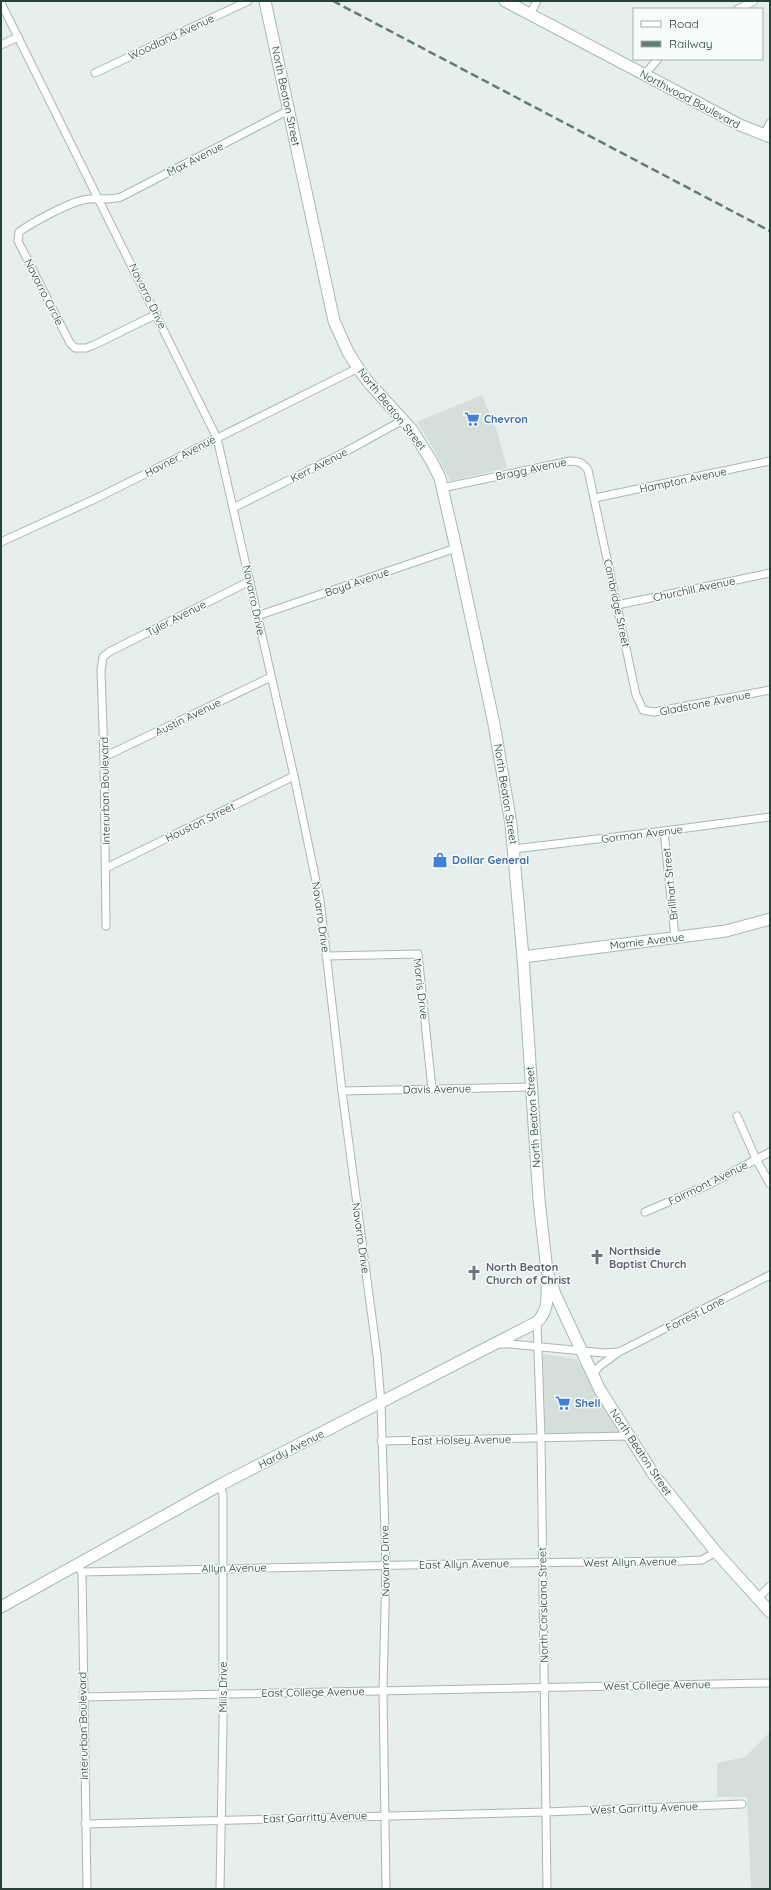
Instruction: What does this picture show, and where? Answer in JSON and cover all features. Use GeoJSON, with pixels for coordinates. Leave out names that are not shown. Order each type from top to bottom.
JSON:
{"type":"FeatureCollection","features":[{"type":"Feature","properties":{"kind":"main road","name":"North Beaton Street"},"geometry":{"type":"LineString","coordinates":[[265,1],[328,299],[334,321],[348,352],[358,368],[425,448],[435,467],[442,488],[456,548],[494,724],[507,795],[514,849],[539,1200],[548,1271],[554,1294],[592,1374],[654,1475],[716,1552],[770,1612]]}},
{"type":"Feature","properties":{"kind":"main road","name":"Northwood Boulevard"},"geometry":{"type":"LineString","coordinates":[[505,1],[740,125],[767,136]]}},
{"type":"Feature","properties":{"kind":"main road","name":"Mamie Avenue"},"geometry":{"type":"LineString","coordinates":[[522,957],[726,931],[770,919]]}},
{"type":"Feature","properties":{"kind":"main road"},"geometry":{"type":"LineString","coordinates":[[537,1322],[543,1316],[547,1306],[548,1271]]}},
{"type":"Feature","properties":{"kind":"main road","name":"Hardy Avenue"},"geometry":{"type":"LineString","coordinates":[[1,1607],[79,1568],[220,1485],[537,1322]]}},
{"type":"Feature","properties":{"kind":"street","name":"Woodland Avenue"},"geometry":{"type":"LineString","coordinates":[[95,73],[248,1]]}},
{"type":"Feature","properties":{"kind":"street"},"geometry":{"type":"LineString","coordinates":[[530,14],[537,1]]}},
{"type":"Feature","properties":{"kind":"street"},"geometry":{"type":"LineString","coordinates":[[740,8],[754,1]]}},
{"type":"Feature","properties":{"kind":"street","name":"Navarro Drive"},"geometry":{"type":"LineString","coordinates":[[1,3],[100,199],[217,438],[294,776],[320,900],[342,1091],[377,1355],[381,1403],[386,1566],[383,1691],[386,1889]]}},
{"type":"Feature","properties":{"kind":"street"},"geometry":{"type":"LineString","coordinates":[[1,45],[18,36]]}},
{"type":"Feature","properties":{"kind":"street"},"geometry":{"type":"LineString","coordinates":[[644,75],[657,60]]}},
{"type":"Feature","properties":{"kind":"street","name":"Max Avenue"},"geometry":{"type":"LineString","coordinates":[[100,199],[114,199],[121,197],[289,110]]}},
{"type":"Feature","properties":{"kind":"street"},"geometry":{"type":"LineString","coordinates":[[767,136],[770,123]]}},
{"type":"Feature","properties":{"kind":"street","name":"Navarro Circle"},"geometry":{"type":"LineString","coordinates":[[100,199],[79,201],[28,225],[19,232],[18,241],[70,343],[76,348],[86,348],[94,345],[157,314]]}},
{"type":"Feature","properties":{"kind":"street","name":"Havner Avenue"},"geometry":{"type":"LineString","coordinates":[[1,542],[97,498],[358,368]]}},
{"type":"Feature","properties":{"kind":"street","name":"Kerr Avenue"},"geometry":{"type":"LineString","coordinates":[[234,508],[345,452],[403,420]]}},
{"type":"Feature","properties":{"kind":"street","name":"Bragg Avenue"},"geometry":{"type":"LineString","coordinates":[[442,488],[577,461],[583,464],[588,470],[595,498]]}},
{"type":"Feature","properties":{"kind":"street","name":"Hampton Avenue"},"geometry":{"type":"LineString","coordinates":[[595,498],[770,461]]}},
{"type":"Feature","properties":{"kind":"street","name":"Cambridge Street"},"geometry":{"type":"LineString","coordinates":[[595,498],[636,695],[641,707]]}},
{"type":"Feature","properties":{"kind":"street","name":"Boyd Avenue"},"geometry":{"type":"LineString","coordinates":[[257,616],[456,548]]}},
{"type":"Feature","properties":{"kind":"street","name":"Churchill Avenue"},"geometry":{"type":"LineString","coordinates":[[617,605],[770,573]]}},
{"type":"Feature","properties":{"kind":"street","name":"Tyler Avenue"},"geometry":{"type":"LineString","coordinates":[[103,657],[109,652],[250,582]]}},
{"type":"Feature","properties":{"kind":"street","name":"Interurban Boulevard"},"geometry":{"type":"LineString","coordinates":[[103,657],[101,672],[104,757],[106,926]]}},
{"type":"Feature","properties":{"kind":"street","name":"Austin Avenue"},"geometry":{"type":"LineString","coordinates":[[104,757],[271,677]]}},
{"type":"Feature","properties":{"kind":"street","name":"Gladstone Avenue"},"geometry":{"type":"LineString","coordinates":[[641,707],[647,712],[654,712],[770,690]]}},
{"type":"Feature","properties":{"kind":"street","name":"Houston Street"},"geometry":{"type":"LineString","coordinates":[[106,868],[294,776]]}},
{"type":"Feature","properties":{"kind":"street","name":"Gorman Avenue"},"geometry":{"type":"LineString","coordinates":[[514,849],[664,831],[770,816]]}},
{"type":"Feature","properties":{"kind":"street","name":"Brillhart Street"},"geometry":{"type":"LineString","coordinates":[[664,831],[675,937]]}},
{"type":"Feature","properties":{"kind":"street","name":"Morris Drive"},"geometry":{"type":"LineString","coordinates":[[326,956],[418,954],[432,1089]]}},
{"type":"Feature","properties":{"kind":"street","name":"Davis Avenue"},"geometry":{"type":"LineString","coordinates":[[342,1091],[532,1087]]}},
{"type":"Feature","properties":{"kind":"street"},"geometry":{"type":"LineString","coordinates":[[737,1116],[756,1159],[770,1184]]}},
{"type":"Feature","properties":{"kind":"street","name":"Fairmont Avenue"},"geometry":{"type":"LineString","coordinates":[[645,1212],[708,1185],[770,1152]]}},
{"type":"Feature","properties":{"kind":"street","name":"Forrest Lane"},"geometry":{"type":"LineString","coordinates":[[592,1374],[601,1365],[619,1352],[770,1275]]}},
{"type":"Feature","properties":{"kind":"street","name":"North Corsicana Street"},"geometry":{"type":"LineString","coordinates":[[537,1322],[541,1438],[547,1889]]}},
{"type":"Feature","properties":{"kind":"street","name":"Forrest Lane"},"geometry":{"type":"LineString","coordinates":[[493,1345],[512,1344],[581,1352],[619,1352]]}},
{"type":"Feature","properties":{"kind":"street","name":"East Holsey Avenue"},"geometry":{"type":"LineString","coordinates":[[381,1441],[629,1436]]}},
{"type":"Feature","properties":{"kind":"street","name":"Mills Drive"},"geometry":{"type":"LineString","coordinates":[[220,1485],[223,1495],[220,1889]]}},
{"type":"Feature","properties":{"kind":"street","name":"West Allyn Avenue"},"geometry":{"type":"LineString","coordinates":[[543,1563],[702,1560],[716,1552]]}},
{"type":"Feature","properties":{"kind":"street","name":"East Allyn Avenue"},"geometry":{"type":"LineString","coordinates":[[386,1566],[543,1563]]}},
{"type":"Feature","properties":{"kind":"street","name":"Allyn Avenue"},"geometry":{"type":"LineString","coordinates":[[79,1568],[386,1566]]}},
{"type":"Feature","properties":{"kind":"street","name":"Interurban Boulevard"},"geometry":{"type":"LineString","coordinates":[[79,1568],[87,1889]]}},
{"type":"Feature","properties":{"kind":"street"},"geometry":{"type":"LineString","coordinates":[[757,1599],[770,1586]]}},
{"type":"Feature","properties":{"kind":"street","name":"West College Avenue"},"geometry":{"type":"LineString","coordinates":[[544,1688],[770,1683]]}},
{"type":"Feature","properties":{"kind":"street","name":"East College Avenue"},"geometry":{"type":"LineString","coordinates":[[83,1697],[544,1688]]}},
{"type":"Feature","properties":{"kind":"street","name":"West Garritty Avenue"},"geometry":{"type":"LineString","coordinates":[[546,1812],[742,1804]]}},
{"type":"Feature","properties":{"kind":"street","name":"East Garritty Avenue"},"geometry":{"type":"LineString","coordinates":[[85,1824],[546,1812]]}},
{"type":"Feature","properties":{"kind":"shaded area"},"geometry":{"type":"Polygon","coordinates":[[[482,395],[497,431],[507,468],[450,481],[435,451],[417,422],[482,395]]]}},
{"type":"Feature","properties":{"kind":"shaded area"},"geometry":{"type":"Polygon","coordinates":[[[543,1354],[577,1359],[622,1433],[545,1436],[543,1354]]]}},
{"type":"Feature","properties":{"kind":"shaded area"},"geometry":{"type":"Polygon","coordinates":[[[770,1732],[770,1889],[751,1889],[747,1797],[717,1797],[717,1763],[745,1757],[770,1732]]]}},
{"type":"Feature","properties":{"kind":"railway"},"geometry":{"type":"LineString","coordinates":[[333,1],[770,231]]}},
{"type":"Feature","properties":{"kind":"place","name":"Chevron"},"geometry":{"type":"Point","coordinates":[472,419]}},
{"type":"Feature","properties":{"kind":"place","name":"Dollar General"},"geometry":{"type":"Point","coordinates":[440,860]}},
{"type":"Feature","properties":{"kind":"place","name":"Northside Baptist Church"},"geometry":{"type":"Point","coordinates":[597,1257]}},
{"type":"Feature","properties":{"kind":"place","name":"North Beaton Church of Christ"},"geometry":{"type":"Point","coordinates":[474,1273]}},
{"type":"Feature","properties":{"kind":"place","name":"Shell"},"geometry":{"type":"Point","coordinates":[563,1403]}}]}
